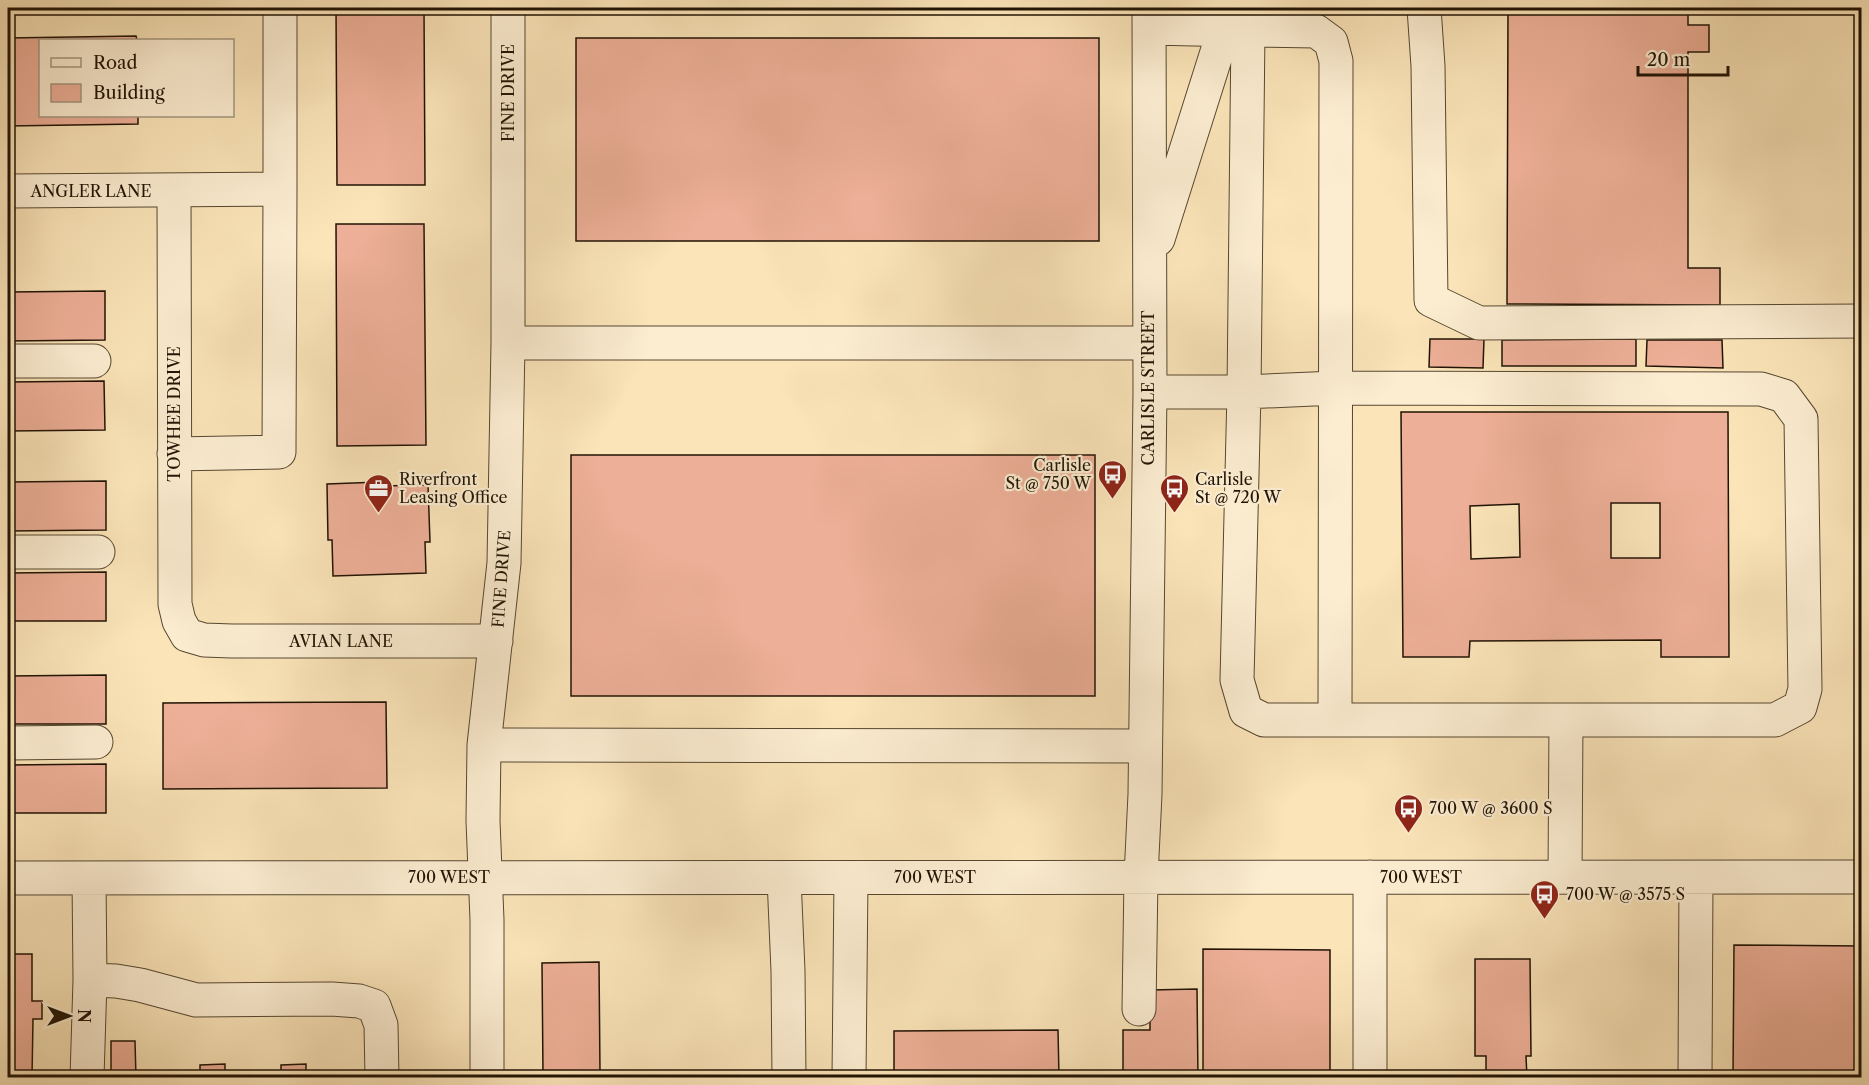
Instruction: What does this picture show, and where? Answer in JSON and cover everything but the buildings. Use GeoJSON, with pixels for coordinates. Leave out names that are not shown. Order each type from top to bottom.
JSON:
{"type":"FeatureCollection","features":[{"type":"Feature","properties":{"kind":"street"},"geometry":{"type":"LineString","coordinates":[[174,454],[279,452],[280,8]]}},
{"type":"Feature","properties":{"kind":"street","name":"FINE DRIVE"},"geometry":{"type":"LineString","coordinates":[[487,1077],[484,745],[504,563],[508,343],[508,8]]}},
{"type":"Feature","properties":{"kind":"street"},"geometry":{"type":"LineString","coordinates":[[1424,8],[1428,66],[1431,300],[1479,323],[1862,321]]}},
{"type":"Feature","properties":{"kind":"street"},"geometry":{"type":"LineString","coordinates":[[1149,18],[1229,22],[1316,31],[1331,42],[1336,61],[1335,720]]}},
{"type":"Feature","properties":{"kind":"street","name":"CARLISLE STREET"},"geometry":{"type":"LineString","coordinates":[[1139,1009],[1145,794],[1149,392],[1149,18]]}},
{"type":"Feature","properties":{"kind":"street"},"geometry":{"type":"LineString","coordinates":[[1148,270],[1218,49],[1229,22]]}},
{"type":"Feature","properties":{"kind":"street"},"geometry":{"type":"LineString","coordinates":[[1149,392],[1244,392],[1335,388],[1761,389],[1784,396],[1801,418],[1805,689],[1800,707],[1775,720],[1264,720],[1246,711],[1237,680],[1244,392],[1229,22]]}},
{"type":"Feature","properties":{"kind":"street","name":"ANGLER LANE"},"geometry":{"type":"LineString","coordinates":[[8,191],[280,189]]}},
{"type":"Feature","properties":{"kind":"street","name":"TOWHEE DRIVE"},"geometry":{"type":"LineString","coordinates":[[174,191],[175,604],[179,621],[187,635]]}},
{"type":"Feature","properties":{"kind":"street"},"geometry":{"type":"LineString","coordinates":[[508,343],[1149,343]]}},
{"type":"Feature","properties":{"kind":"street"},"geometry":{"type":"LineString","coordinates":[[8,361],[94,361]]}},
{"type":"Feature","properties":{"kind":"street"},"geometry":{"type":"LineString","coordinates":[[8,552],[98,552]]}},
{"type":"Feature","properties":{"kind":"street","name":"AVIAN LANE"},"geometry":{"type":"LineString","coordinates":[[187,635],[204,640],[232,641],[496,641]]}},
{"type":"Feature","properties":{"kind":"street"},"geometry":{"type":"LineString","coordinates":[[1565,877],[1566,720]]}},
{"type":"Feature","properties":{"kind":"street"},"geometry":{"type":"LineString","coordinates":[[8,743],[96,742]]}},
{"type":"Feature","properties":{"kind":"street"},"geometry":{"type":"LineString","coordinates":[[484,745],[1145,746]]}},
{"type":"Feature","properties":{"kind":"street"},"geometry":{"type":"LineString","coordinates":[[1370,877],[1370,1077]]}},
{"type":"Feature","properties":{"kind":"street","name":"700 WEST"},"geometry":{"type":"LineString","coordinates":[[8,878],[1862,877]]}},
{"type":"Feature","properties":{"kind":"street"},"geometry":{"type":"LineString","coordinates":[[87,1077],[90,980],[89,878]]}},
{"type":"Feature","properties":{"kind":"street"},"geometry":{"type":"LineString","coordinates":[[784,878],[789,1077]]}},
{"type":"Feature","properties":{"kind":"street"},"geometry":{"type":"LineString","coordinates":[[849,1077],[851,878]]}},
{"type":"Feature","properties":{"kind":"street"},"geometry":{"type":"LineString","coordinates":[[1695,1077],[1696,878]]}},
{"type":"Feature","properties":{"kind":"street"},"geometry":{"type":"LineString","coordinates":[[90,980],[140,985],[196,1000],[332,999],[359,1001],[374,1006],[381,1025],[382,1077]]}},
{"type":"Feature","properties":{"kind":"place","name":"Carlisle St @ 750 W"},"geometry":{"type":"Point","coordinates":[1112,500]}},
{"type":"Feature","properties":{"kind":"place","name":"Riverfront Leasing Office"},"geometry":{"type":"Point","coordinates":[378,514]}},
{"type":"Feature","properties":{"kind":"place","name":"Carlisle St @ 720 W"},"geometry":{"type":"Point","coordinates":[1174,514]}},
{"type":"Feature","properties":{"kind":"place","name":"700 W @ 3600 S"},"geometry":{"type":"Point","coordinates":[1408,834]}},
{"type":"Feature","properties":{"kind":"place","name":"700 W @ 3575 S"},"geometry":{"type":"Point","coordinates":[1545,920]}}]}
